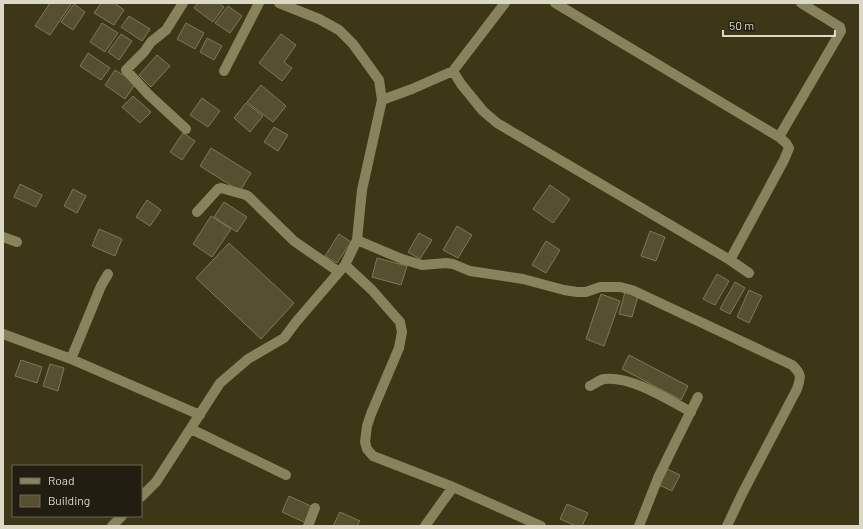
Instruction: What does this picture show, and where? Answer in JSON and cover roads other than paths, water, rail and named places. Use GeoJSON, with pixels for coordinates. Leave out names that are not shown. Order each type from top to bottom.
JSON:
{"type":"FeatureCollection","features":[{"type":"Feature","properties":{"kind":"street"},"geometry":{"type":"LineString","coordinates":[[183,3],[166,30],[151,42],[144,52],[126,70],[148,94],[186,129]]}},
{"type":"Feature","properties":{"kind":"street"},"geometry":{"type":"LineString","coordinates":[[224,71],[258,3]]}},
{"type":"Feature","properties":{"kind":"street"},"geometry":{"type":"LineString","coordinates":[[142,496],[156,482],[220,383],[248,359],[284,338],[342,269],[357,240],[362,190],[382,100],[379,80],[346,36],[339,30],[319,19],[279,3]]}},
{"type":"Feature","properties":{"kind":"street"},"geometry":{"type":"LineString","coordinates":[[382,100],[453,71],[505,3]]}},
{"type":"Feature","properties":{"kind":"street"},"geometry":{"type":"LineString","coordinates":[[555,3],[779,137],[786,143],[789,148],[784,160],[730,260]]}},
{"type":"Feature","properties":{"kind":"street"},"geometry":{"type":"LineString","coordinates":[[779,137],[841,31],[840,27],[801,3]]}},
{"type":"Feature","properties":{"kind":"street"},"geometry":{"type":"LineString","coordinates":[[453,71],[461,84],[483,111],[497,123],[730,260],[749,273]]}},
{"type":"Feature","properties":{"kind":"street"},"geometry":{"type":"LineString","coordinates":[[197,212],[218,188],[246,195],[294,241],[342,269],[372,290],[400,322],[402,332],[400,348],[370,414],[367,426],[365,442],[373,456],[453,487],[541,526]]}},
{"type":"Feature","properties":{"kind":"street"},"geometry":{"type":"LineString","coordinates":[[3,237],[16,242]]}},
{"type":"Feature","properties":{"kind":"street"},"geometry":{"type":"LineString","coordinates":[[357,240],[402,259],[422,265],[446,263],[453,264],[470,271],[523,279],[578,292],[586,292],[600,287],[620,287],[632,290],[792,366],[799,372],[801,378],[797,388],[727,526]]}},
{"type":"Feature","properties":{"kind":"street"},"geometry":{"type":"LineString","coordinates":[[71,359],[101,286],[108,274]]}},
{"type":"Feature","properties":{"kind":"street"},"geometry":{"type":"LineString","coordinates":[[3,334],[71,359],[200,415]]}},
{"type":"Feature","properties":{"kind":"street"},"geometry":{"type":"LineString","coordinates":[[590,386],[603,380],[615,379],[627,381],[655,392],[691,412]]}},
{"type":"Feature","properties":{"kind":"street"},"geometry":{"type":"LineString","coordinates":[[639,526],[658,478],[698,397]]}},
{"type":"Feature","properties":{"kind":"street"},"geometry":{"type":"LineString","coordinates":[[191,429],[286,475]]}},
{"type":"Feature","properties":{"kind":"street"},"geometry":{"type":"LineString","coordinates":[[425,526],[453,487]]}},
{"type":"Feature","properties":{"kind":"street"},"geometry":{"type":"LineString","coordinates":[[308,526],[315,508]]}},
{"type":"Feature","properties":{"kind":"street"},"geometry":{"type":"LineString","coordinates":[[112,526],[121,517]]}}]}
